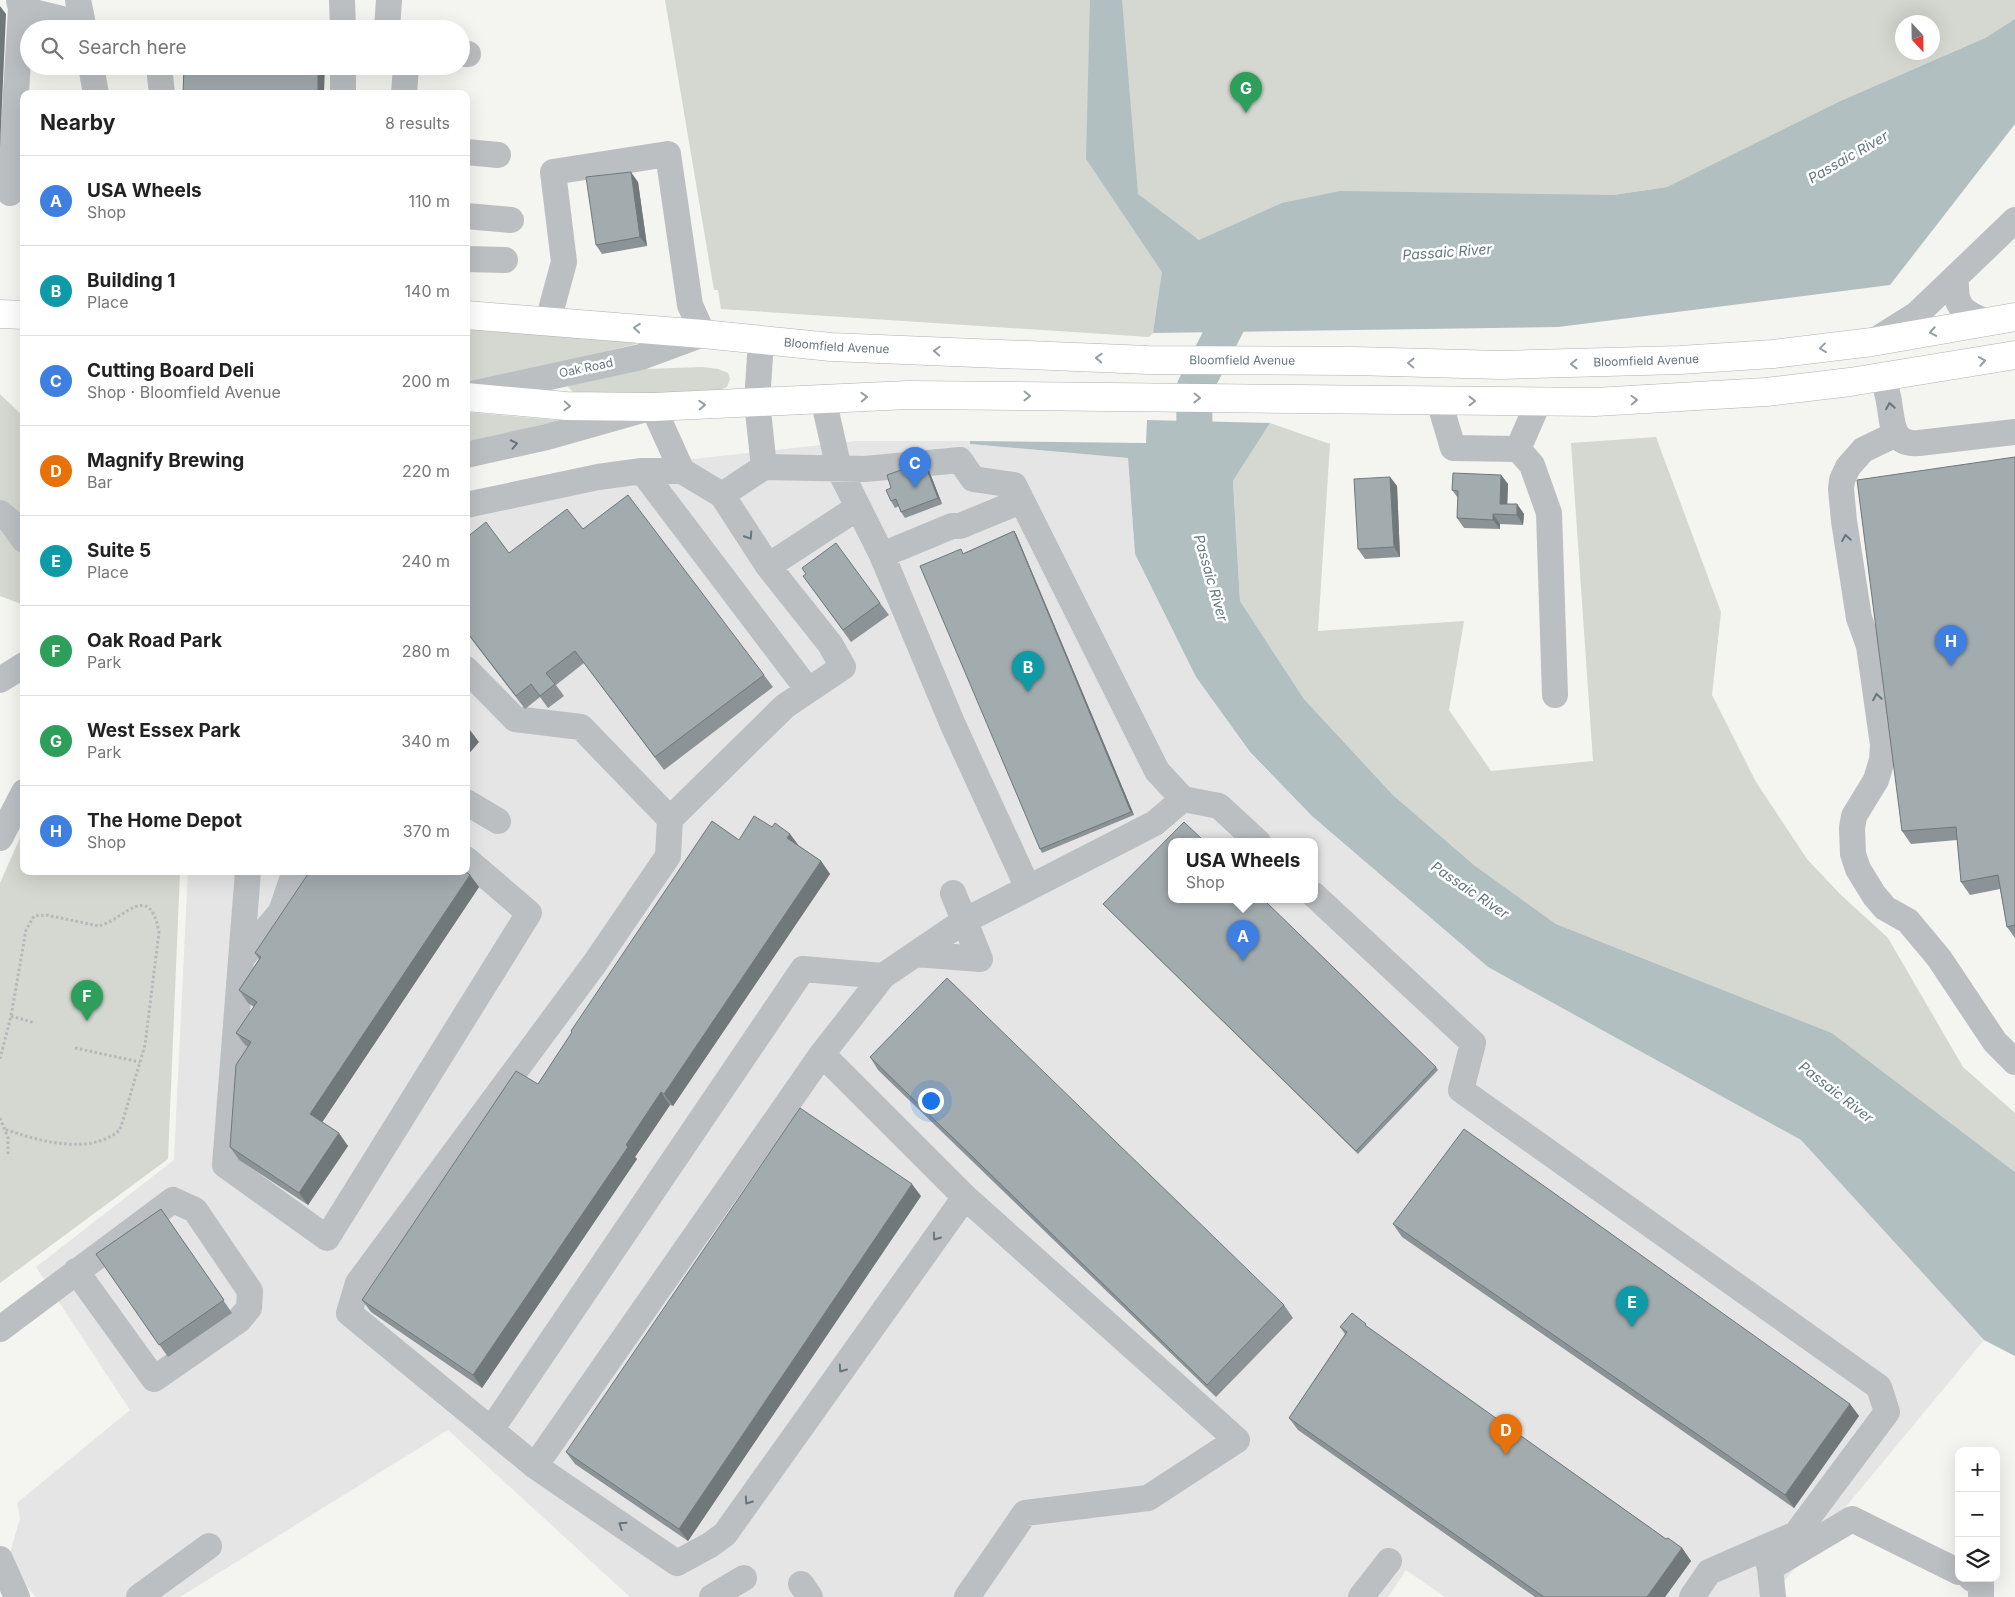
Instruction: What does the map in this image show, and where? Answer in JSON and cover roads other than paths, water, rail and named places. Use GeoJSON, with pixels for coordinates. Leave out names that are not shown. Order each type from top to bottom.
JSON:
{"type":"FeatureCollection","features":[{"type":"Feature","properties":{"kind":"main road"},"geometry":{"type":"LineString","coordinates":[[0,314],[20,315]]}},
{"type":"Feature","properties":{"kind":"main road","name":"Bloomfield Avenue"},"geometry":{"type":"LineString","coordinates":[[470,315],[548,320],[831,347],[1148,360],[1502,365],[1596,363],[1773,354],[1872,342],[2015,317]]}},
{"type":"Feature","properties":{"kind":"main road"},"geometry":{"type":"LineString","coordinates":[[1872,342],[1883,378]]}},
{"type":"Feature","properties":{"kind":"main road"},"geometry":{"type":"LineString","coordinates":[[470,396],[566,406],[653,407],[908,395],[1353,401],[1539,402],[1649,400],[1766,392],[1883,378],[2015,355]]}},
{"type":"Feature","properties":{"kind":"street"},"geometry":{"type":"LineString","coordinates":[[342,0],[347,20]]}},
{"type":"Feature","properties":{"kind":"street"},"geometry":{"type":"LineString","coordinates":[[388,20],[389,0]]}},
{"type":"Feature","properties":{"kind":"street"},"geometry":{"type":"LineString","coordinates":[[11,193],[20,4],[76,16]]}},
{"type":"Feature","properties":{"kind":"street"},"geometry":{"type":"LineString","coordinates":[[93,75],[95,90]]}},
{"type":"Feature","properties":{"kind":"street"},"geometry":{"type":"LineString","coordinates":[[160,75],[162,90]]}},
{"type":"Feature","properties":{"kind":"street"},"geometry":{"type":"LineString","coordinates":[[343,75],[343,90]]}},
{"type":"Feature","properties":{"kind":"street"},"geometry":{"type":"LineString","coordinates":[[404,90],[405,75]]}},
{"type":"Feature","properties":{"kind":"street"},"geometry":{"type":"LineString","coordinates":[[470,152],[498,154]]}},
{"type":"Feature","properties":{"kind":"street"},"geometry":{"type":"LineString","coordinates":[[548,320],[564,262],[553,172],[668,154],[690,305],[703,334]]}},
{"type":"Feature","properties":{"kind":"street"},"geometry":{"type":"LineString","coordinates":[[470,216],[511,220]]}},
{"type":"Feature","properties":{"kind":"street"},"geometry":{"type":"LineString","coordinates":[[1872,342],[1917,314],[2015,220]]}},
{"type":"Feature","properties":{"kind":"street"},"geometry":{"type":"LineString","coordinates":[[470,259],[505,260]]}},
{"type":"Feature","properties":{"kind":"street"},"geometry":{"type":"LineString","coordinates":[[1956,277],[1955,296],[1959,306],[1972,316],[1986,322]]}},
{"type":"Feature","properties":{"kind":"street","name":"Oak Road"},"geometry":{"type":"LineString","coordinates":[[470,395],[641,357],[703,334]]}},
{"type":"Feature","properties":{"kind":"street"},"geometry":{"type":"LineString","coordinates":[[761,341],[756,402],[764,467]]}},
{"type":"Feature","properties":{"kind":"street"},"geometry":{"type":"LineString","coordinates":[[1883,378],[1896,434],[1901,440],[1911,444],[2015,432]]}},
{"type":"Feature","properties":{"kind":"street"},"geometry":{"type":"LineString","coordinates":[[823,398],[839,469],[882,555],[953,725],[1028,888]]}},
{"type":"Feature","properties":{"kind":"street"},"geometry":{"type":"LineString","coordinates":[[1439,401],[1453,448],[1518,449],[1532,465],[1549,513],[1554,695]]}},
{"type":"Feature","properties":{"kind":"street"},"geometry":{"type":"LineString","coordinates":[[1518,449],[1539,402]]}},
{"type":"Feature","properties":{"kind":"street"},"geometry":{"type":"LineString","coordinates":[[470,454],[547,437],[653,407],[682,471]]}},
{"type":"Feature","properties":{"kind":"street"},"geometry":{"type":"LineString","coordinates":[[1896,434],[1863,450],[1848,467],[1842,480],[1841,489],[1859,618],[1869,646],[1883,745],[1882,760],[1876,780],[1854,816],[1852,848],[1858,869],[1874,895],[1885,908],[1908,921],[1939,958],[1966,984],[2003,1038],[2015,1062]]}},
{"type":"Feature","properties":{"kind":"street"},"geometry":{"type":"LineString","coordinates":[[722,495],[764,467],[865,469],[960,460],[973,479],[1014,485],[1157,771],[1183,800],[1219,806],[1254,838]]}},
{"type":"Feature","properties":{"kind":"street"},"geometry":{"type":"LineString","coordinates":[[642,471],[808,690]]}},
{"type":"Feature","properties":{"kind":"street"},"geometry":{"type":"LineString","coordinates":[[470,504],[598,476],[642,471],[682,471],[722,495],[768,566],[830,644],[843,667],[785,706],[670,819],[668,856],[595,963],[358,1283],[349,1313],[535,1466],[677,1563],[710,1545],[725,1534],[965,1197]]}},
{"type":"Feature","properties":{"kind":"street"},"geometry":{"type":"LineString","coordinates":[[882,555],[952,526],[960,526],[1021,501]]}},
{"type":"Feature","properties":{"kind":"street"},"geometry":{"type":"LineString","coordinates":[[768,566],[857,508]]}},
{"type":"Feature","properties":{"kind":"street"},"geometry":{"type":"LineString","coordinates":[[0,513],[11,522],[20,534]]}},
{"type":"Feature","properties":{"kind":"street"},"geometry":{"type":"LineString","coordinates":[[0,680],[20,668]]}},
{"type":"Feature","properties":{"kind":"street"},"geometry":{"type":"LineString","coordinates":[[470,673],[515,719],[581,727],[670,819]]}},
{"type":"Feature","properties":{"kind":"street"},"geometry":{"type":"LineString","coordinates":[[0,838],[20,800]]}},
{"type":"Feature","properties":{"kind":"street"},"geometry":{"type":"LineString","coordinates":[[535,1466],[822,1054],[883,976],[964,921],[1154,822],[1183,800]]}},
{"type":"Feature","properties":{"kind":"street"},"geometry":{"type":"LineString","coordinates":[[470,804],[498,821]]}},
{"type":"Feature","properties":{"kind":"street"},"geometry":{"type":"LineString","coordinates":[[248,875],[225,1165],[327,1238],[530,913],[470,862]]}},
{"type":"Feature","properties":{"kind":"street"},"geometry":{"type":"LineString","coordinates":[[241,959],[281,912],[294,875]]}},
{"type":"Feature","properties":{"kind":"street"},"geometry":{"type":"LineString","coordinates":[[916,954],[980,959],[953,893]]}},
{"type":"Feature","properties":{"kind":"street"},"geometry":{"type":"LineString","coordinates":[[1318,899],[1473,1043],[1461,1090],[1879,1387],[1887,1412],[1796,1534],[1767,1558]]}},
{"type":"Feature","properties":{"kind":"street"},"geometry":{"type":"LineString","coordinates":[[490,1430],[803,970],[883,976]]}},
{"type":"Feature","properties":{"kind":"street"},"geometry":{"type":"LineString","coordinates":[[822,1054],[965,1197],[1237,1440],[1148,1498],[1025,1513],[967,1597]]}},
{"type":"Feature","properties":{"kind":"street"},"geometry":{"type":"LineString","coordinates":[[0,1329],[76,1271],[173,1200],[195,1210],[250,1292],[249,1308],[239,1320],[154,1379],[76,1271]]}},
{"type":"Feature","properties":{"kind":"street"},"geometry":{"type":"LineString","coordinates":[[1692,1597],[1709,1572],[1767,1558],[1852,1519],[1955,1570]]}},
{"type":"Feature","properties":{"kind":"street"},"geometry":{"type":"LineString","coordinates":[[139,1597],[210,1546]]}},
{"type":"Feature","properties":{"kind":"street"},"geometry":{"type":"LineString","coordinates":[[1767,1558],[1774,1597]]}},
{"type":"Feature","properties":{"kind":"street"},"geometry":{"type":"LineString","coordinates":[[0,1559],[17,1597]]}},
{"type":"Feature","properties":{"kind":"street"},"geometry":{"type":"LineString","coordinates":[[1361,1597],[1389,1561]]}},
{"type":"Feature","properties":{"kind":"street"},"geometry":{"type":"LineString","coordinates":[[712,1597],[744,1578]]}},
{"type":"Feature","properties":{"kind":"street"},"geometry":{"type":"LineString","coordinates":[[1978,1582],[1981,1584],[1982,1597]]}},
{"type":"Feature","properties":{"kind":"water"},"geometry":{"type":"Polygon","coordinates":[[[1090,0],[1122,0],[1138,194],[1199,240],[1282,203],[1340,191],[1613,195],[1667,187],[1838,102],[1934,60],[1940,60],[1940,58],[1985,38],[2015,19],[2015,124],[1890,285],[1558,327],[1153,333],[1162,272],[1086,159],[1090,0]]]}},
{"type":"Feature","properties":{"kind":"water"},"geometry":{"type":"Polygon","coordinates":[[[1147,420],[1270,423],[1233,481],[1240,601],[1304,699],[1393,795],[1474,865],[1556,924],[1832,1033],[2015,1172],[2015,1356],[1984,1340],[1801,1140],[1488,967],[1312,816],[1250,752],[1196,677],[1135,554],[1128,458],[970,444],[970,441],[1146,443],[1147,420]]]}},
{"type":"Feature","properties":{"kind":"waterway","name":"Passaic River"},"geometry":{"type":"LineString","coordinates":[[1195,470],[1194,389],[1244,291],[1247,290]]}},
{"type":"Feature","properties":{"kind":"place","name":"West Essex Park"},"geometry":{"type":"Point","coordinates":[1246,113]}},
{"type":"Feature","properties":{"kind":"place","name":"Cutting Board Deli"},"geometry":{"type":"Point","coordinates":[915,488]}},
{"type":"Feature","properties":{"kind":"place","name":"The Home Depot"},"geometry":{"type":"Point","coordinates":[1951,666]}},
{"type":"Feature","properties":{"kind":"place","name":"Building 1"},"geometry":{"type":"Point","coordinates":[1028,692]}},
{"type":"Feature","properties":{"kind":"place","name":"USA Wheels"},"geometry":{"type":"Point","coordinates":[1243,961]}},
{"type":"Feature","properties":{"kind":"place","name":"Oak Road Park"},"geometry":{"type":"Point","coordinates":[87,1021]}},
{"type":"Feature","properties":{"kind":"place","name":"Suite 5"},"geometry":{"type":"Point","coordinates":[1632,1327]}},
{"type":"Feature","properties":{"kind":"place","name":"Magnify Brewing"},"geometry":{"type":"Point","coordinates":[1506,1455]}}]}
